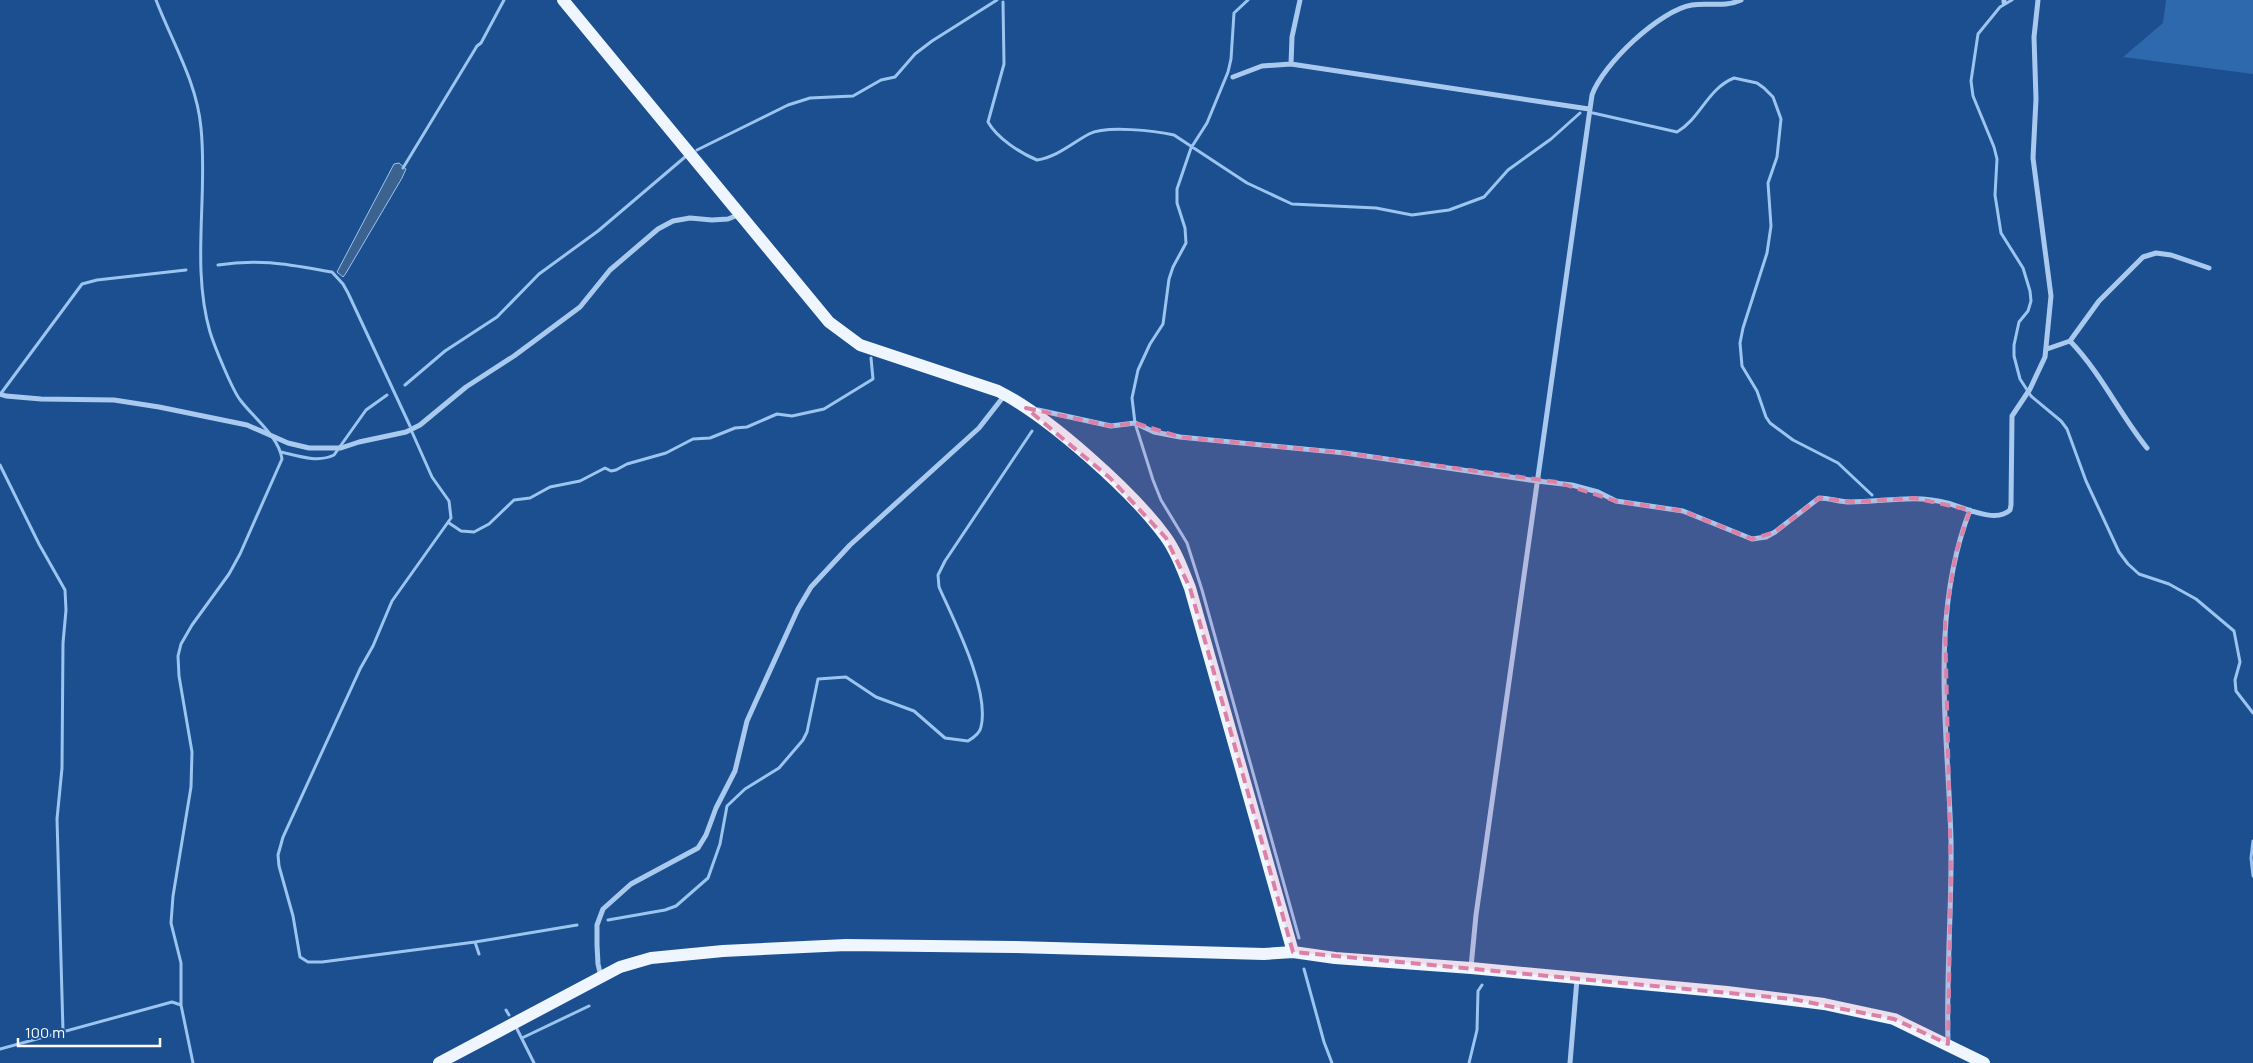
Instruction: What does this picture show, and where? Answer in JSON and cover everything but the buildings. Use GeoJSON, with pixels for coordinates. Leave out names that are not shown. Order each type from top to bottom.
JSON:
{"type":"FeatureCollection","features":[{"type":"Feature","properties":{"kind":"main road"},"geometry":{"type":"LineString","coordinates":[[563,0],[829,322],[850,340],[872,350],[938,370],[1005,395],[1026,408],[1065,439],[1129,497],[1166,538],[1192,594],[1293,952]]}},
{"type":"Feature","properties":{"kind":"main road"},"geometry":{"type":"LineString","coordinates":[[439,1063],[628,964],[650,958],[809,946],[1024,947],[1264,954],[1293,952],[1335,958],[1471,968],[1727,992],[1853,1008],[1894,1019],[1984,1063]]}},
{"type":"Feature","properties":{"kind":"street"},"geometry":{"type":"LineString","coordinates":[[1290,64],[1292,37],[1300,0]]}},
{"type":"Feature","properties":{"kind":"street"},"geometry":{"type":"LineString","coordinates":[[1471,968],[1476,915],[1589,109],[1596,84],[1602,74],[1625,49],[1650,28],[1682,8],[1692,5],[1725,5],[1741,0]]}},
{"type":"Feature","properties":{"kind":"street"},"geometry":{"type":"LineString","coordinates":[[1026,408],[1111,426],[1136,423],[1154,432],[1171,435],[1345,453],[1572,485],[1598,492],[1616,501],[1683,511],[1752,539],[1766,537],[1775,532],[1819,498],[1852,502],[1914,498],[1946,502],[1970,510],[1998,515],[2006,513],[2010,510],[2011,421],[2013,410],[2030,389],[2047,349],[2051,281],[2032,158],[2036,99],[2034,37],[2038,0]]}},
{"type":"Feature","properties":{"kind":"street"},"geometry":{"type":"LineString","coordinates":[[1233,77],[1262,66],[1279,63],[1589,109]]}},
{"type":"Feature","properties":{"kind":"street"},"geometry":{"type":"LineString","coordinates":[[0,394],[41,398],[114,400],[159,407],[247,425],[288,443],[309,448],[341,448],[359,442],[406,432],[420,424],[466,388],[530,345],[580,307],[626,254],[658,229],[673,222],[690,218],[728,219],[739,214]]}},
{"type":"Feature","properties":{"kind":"street"},"geometry":{"type":"LineString","coordinates":[[2047,349],[2070,341],[2099,301],[2143,257],[2156,253],[2171,255],[2209,268]]}},
{"type":"Feature","properties":{"kind":"street"},"geometry":{"type":"LineString","coordinates":[[2070,341],[2088,360],[2127,422],[2147,448]]}},
{"type":"Feature","properties":{"kind":"street"},"geometry":{"type":"LineString","coordinates":[[601,977],[597,945],[598,924],[602,909],[631,884],[698,848],[706,835],[716,808],[735,771],[747,721],[798,609],[811,587],[850,546],[979,428],[1005,395]]}},
{"type":"Feature","properties":{"kind":"street"},"geometry":{"type":"LineString","coordinates":[[1948,1044],[1948,948],[1951,890],[1945,621],[1956,553],[1970,510]]}},
{"type":"Feature","properties":{"kind":"street"},"geometry":{"type":"LineString","coordinates":[[1570,1063],[1577,979]]}},
{"type":"Feature","properties":{"kind":"highlighted area"},"geometry":{"type":"Polygon","coordinates":[[[1026,408],[1111,426],[1135,423],[1180,437],[1345,453],[1557,482],[1616,501],[1683,511],[1752,539],[1775,532],[1819,498],[1852,502],[1914,498],[1970,510],[1956,553],[1945,621],[1951,873],[1948,1044],[1894,1019],[1792,999],[1293,952],[1190,588],[1166,538],[1110,478],[1026,408]]]}},
{"type":"Feature","properties":{"kind":"shaded area"},"geometry":{"type":"Polygon","coordinates":[[[2166,0],[2253,0],[2253,74],[2123,57],[2163,23],[2166,0]]]}},
{"type":"Feature","properties":{"kind":"shaded area"},"geometry":{"type":"Polygon","coordinates":[[[399,163],[406,169],[402,178],[343,277],[337,272],[394,164],[399,163]]]}},
{"type":"Feature","properties":{"kind":"waterway"},"geometry":{"type":"LineString","coordinates":[[156,0],[183,62],[199,111],[203,153],[202,282],[204,307],[210,332],[233,388],[246,407],[271,435],[280,451],[282,459],[240,554],[229,574],[192,625],[181,644],[178,656],[179,676],[192,752],[191,787],[173,896],[171,923],[181,963],[181,1005],[193,1063]]}},
{"type":"Feature","properties":{"kind":"waterway"},"geometry":{"type":"LineString","coordinates":[[403,168],[477,46],[481,43],[504,0]]}},
{"type":"Feature","properties":{"kind":"waterway"},"geometry":{"type":"LineString","coordinates":[[697,150],[788,105],[810,98],[853,96],[881,80],[895,77],[915,54],[932,41],[997,0]]}},
{"type":"Feature","properties":{"kind":"waterway"},"geometry":{"type":"LineString","coordinates":[[1248,0],[1234,13],[1231,59],[1228,72],[1207,123],[1191,148],[1177,189],[1177,203],[1185,228],[1186,243],[1173,267],[1169,279],[1163,324],[1150,344],[1138,370],[1132,398],[1135,423],[1153,480],[1161,500],[1187,543],[1202,590],[1299,938]]}},
{"type":"Feature","properties":{"kind":"waterway"},"geometry":{"type":"LineString","coordinates":[[2012,0],[2000,7],[1978,34],[1971,81],[1973,96],[1997,159],[1995,195],[2001,233],[2023,268],[2030,291],[2031,301],[2028,311],[2019,322],[2014,345],[2014,356],[2020,379],[2031,396],[2061,421],[2067,429],[2086,481],[2119,552],[2128,564],[2139,574],[2169,584],[2196,599],[2234,631],[2240,662],[2235,680],[2236,691],[2253,713]]}},
{"type":"Feature","properties":{"kind":"waterway"},"geometry":{"type":"LineString","coordinates":[[1003,2],[1004,64],[988,122],[997,134],[1023,153],[1037,160],[1058,153],[1097,131],[1119,129],[1156,132],[1174,135],[1247,183],[1292,204],[1376,208],[1412,215],[1449,210],[1484,197],[1508,170],[1551,139],[1580,113]]}},
{"type":"Feature","properties":{"kind":"waterway"},"geometry":{"type":"LineString","coordinates":[[1593,113],[1677,132],[1692,119],[1717,89],[1734,78],[1757,83],[1773,97],[1781,119],[1777,157],[1768,183],[1771,226],[1767,253],[1743,328],[1740,343],[1742,366],[1757,391],[1770,423],[1793,440],[1838,463],[1872,495]]}},
{"type":"Feature","properties":{"kind":"waterway"},"geometry":{"type":"LineString","coordinates":[[405,385],[445,351],[497,317],[539,274],[598,231],[685,157]]}},
{"type":"Feature","properties":{"kind":"waterway"},"geometry":{"type":"LineString","coordinates":[[218,265],[262,262],[332,272],[348,293],[410,426]]}},
{"type":"Feature","properties":{"kind":"waterway"},"geometry":{"type":"LineString","coordinates":[[2,392],[82,284],[97,280],[186,270]]}},
{"type":"Feature","properties":{"kind":"waterway"},"geometry":{"type":"LineString","coordinates":[[449,523],[461,531],[474,532],[489,524],[514,500],[530,498],[550,487],[580,481],[605,468],[611,471],[616,470],[627,464],[666,453],[693,439],[710,438],[735,428],[747,427],[777,414],[792,416],[824,409],[873,379],[871,358]]}},
{"type":"Feature","properties":{"kind":"waterway"},"geometry":{"type":"LineString","coordinates":[[281,452],[315,459],[334,455],[366,410],[387,395]]}},
{"type":"Feature","properties":{"kind":"waterway"},"geometry":{"type":"LineString","coordinates":[[608,920],[665,910],[676,906],[708,878],[720,844],[727,806],[745,789],[779,768],[803,740],[807,732],[818,679],[846,677],[876,697],[914,711],[945,738],[968,741],[978,733],[981,727],[982,712],[976,675],[939,587],[938,575],[945,561],[1032,431]]}},
{"type":"Feature","properties":{"kind":"waterway"},"geometry":{"type":"LineString","coordinates":[[412,432],[432,477],[449,501],[451,518],[392,601],[373,646],[360,669],[283,837],[278,855],[279,866],[293,916],[300,957],[308,962],[322,962],[475,942],[479,954]]}},
{"type":"Feature","properties":{"kind":"waterway"},"geometry":{"type":"LineString","coordinates":[[0,465],[39,544],[65,590],[62,768],[57,819],[63,1031]]}},
{"type":"Feature","properties":{"kind":"waterway"},"geometry":{"type":"LineString","coordinates":[[2253,841],[2251,858],[2253,876]]}},
{"type":"Feature","properties":{"kind":"waterway"},"geometry":{"type":"LineString","coordinates":[[475,942],[577,925]]}},
{"type":"Feature","properties":{"kind":"waterway"},"geometry":{"type":"LineString","coordinates":[[1304,969],[1324,1042],[1332,1063]]}},
{"type":"Feature","properties":{"kind":"waterway"},"geometry":{"type":"LineString","coordinates":[[1469,1063],[1477,1030],[1478,991],[1482,985]]}},
{"type":"Feature","properties":{"kind":"waterway"},"geometry":{"type":"LineString","coordinates":[[0,1049],[172,1002],[181,1005]]}},
{"type":"Feature","properties":{"kind":"waterway"},"geometry":{"type":"LineString","coordinates":[[522,1038],[589,1006]]}},
{"type":"Feature","properties":{"kind":"waterway"},"geometry":{"type":"LineString","coordinates":[[506,1010],[509,1015]]}},
{"type":"Feature","properties":{"kind":"waterway"},"geometry":{"type":"LineString","coordinates":[[517,1029],[534,1063]]}}]}
